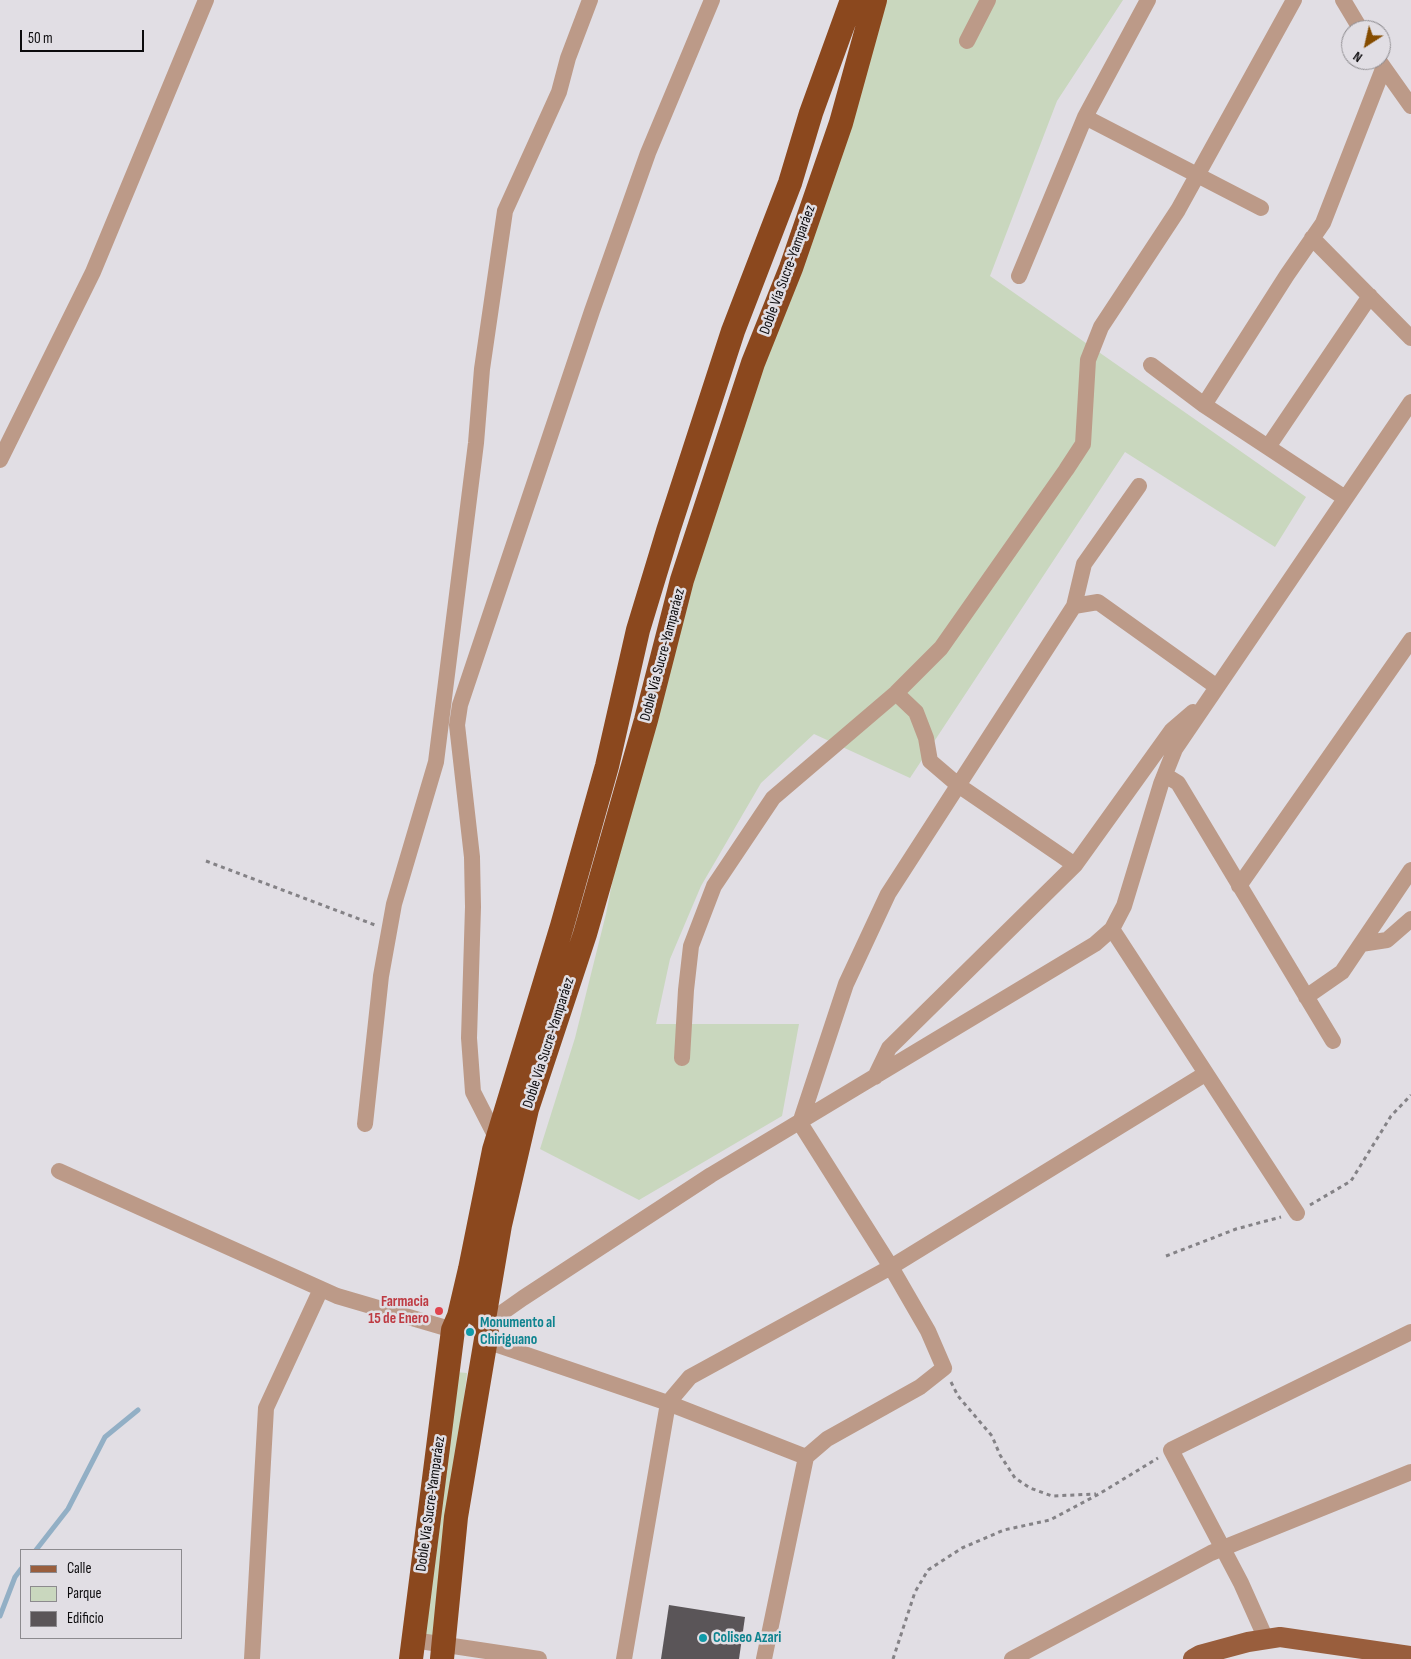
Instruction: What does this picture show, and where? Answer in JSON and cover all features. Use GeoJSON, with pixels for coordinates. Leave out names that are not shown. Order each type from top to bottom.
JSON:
{"type":"FeatureCollection","features":[{"type":"Feature","properties":{"kind":"highway","name":"Doble Vía Sucre-Yamparáez"},"geometry":{"type":"LineString","coordinates":[[412,1650],[454,1332],[497,1139],[602,785],[638,630],[668,531],[733,332],[790,182],[811,113],[852,0]]}},
{"type":"Feature","properties":{"kind":"highway","name":"Doble Vía Sucre-Yamparáez"},"geometry":{"type":"LineString","coordinates":[[443,1652],[456,1517],[500,1226],[527,1109],[585,934],[646,720],[682,580],[753,363],[791,268],[842,123],[875,0]]}},
{"type":"Feature","properties":{"kind":"highway"},"geometry":{"type":"LineString","coordinates":[[471,1311],[481,1315],[484,1334],[475,1361],[463,1362],[455,1357],[454,1332],[471,1311]]}},
{"type":"Feature","properties":{"kind":"main road"},"geometry":{"type":"LineString","coordinates":[[1193,1659],[1200,1655],[1280,1637],[1411,1656]]}},
{"type":"Feature","properties":{"kind":"street"},"geometry":{"type":"LineString","coordinates":[[0,460],[94,272],[206,0]]}},
{"type":"Feature","properties":{"kind":"street"},"geometry":{"type":"LineString","coordinates":[[365,1124],[381,976],[394,904],[436,762],[476,443],[482,369],[505,210],[559,92],[568,58],[590,0]]}},
{"type":"Feature","properties":{"kind":"street"},"geometry":{"type":"LineString","coordinates":[[517,1152],[497,1139],[473,1092],[469,1038],[472,857],[457,725],[460,705],[592,311],[648,154],[712,0]]}},
{"type":"Feature","properties":{"kind":"street"},"geometry":{"type":"LineString","coordinates":[[967,41],[988,0]]}},
{"type":"Feature","properties":{"kind":"street"},"geometry":{"type":"LineString","coordinates":[[1019,276],[1084,116],[1148,0]]}},
{"type":"Feature","properties":{"kind":"street"},"geometry":{"type":"LineString","coordinates":[[682,1058],[691,946],[714,886],[773,798],[896,692],[941,648],[1083,444],[1088,360],[1101,326],[1178,210],[1294,0]]}},
{"type":"Feature","properties":{"kind":"street"},"geometry":{"type":"LineString","coordinates":[[1343,0],[1354,20]]}},
{"type":"Feature","properties":{"kind":"street"},"geometry":{"type":"LineString","coordinates":[[1204,405],[1323,223],[1378,70]]}},
{"type":"Feature","properties":{"kind":"street"},"geometry":{"type":"LineString","coordinates":[[1384,70],[1411,106]]}},
{"type":"Feature","properties":{"kind":"street"},"geometry":{"type":"LineString","coordinates":[[1084,116],[1261,208]]}},
{"type":"Feature","properties":{"kind":"street"},"geometry":{"type":"LineString","coordinates":[[1312,238],[1411,338]]}},
{"type":"Feature","properties":{"kind":"street"},"geometry":{"type":"LineString","coordinates":[[1268,447],[1370,296]]}},
{"type":"Feature","properties":{"kind":"street"},"geometry":{"type":"LineString","coordinates":[[1151,365],[1204,405],[1345,498]]}},
{"type":"Feature","properties":{"kind":"street"},"geometry":{"type":"LineString","coordinates":[[484,1334],[703,1180],[1096,944],[1112,929],[1124,906],[1164,775],[1175,749],[1411,402]]}},
{"type":"Feature","properties":{"kind":"street"},"geometry":{"type":"LineString","coordinates":[[800,1123],[846,984],[888,894],[1074,606],[1084,564],[1139,486]]}},
{"type":"Feature","properties":{"kind":"street"},"geometry":{"type":"LineString","coordinates":[[1074,606],[1098,602],[1214,692]]}},
{"type":"Feature","properties":{"kind":"street"},"geometry":{"type":"LineString","coordinates":[[1239,886],[1411,640]]}},
{"type":"Feature","properties":{"kind":"street"},"geometry":{"type":"LineString","coordinates":[[896,692],[916,712],[926,738],[930,761],[958,785],[1075,865]]}},
{"type":"Feature","properties":{"kind":"street"},"geometry":{"type":"LineString","coordinates":[[875,1077],[889,1048],[1075,865],[1172,730],[1214,692]]}},
{"type":"Feature","properties":{"kind":"street"},"geometry":{"type":"LineString","coordinates":[[441,718],[457,725]]}},
{"type":"Feature","properties":{"kind":"street"},"geometry":{"type":"LineString","coordinates":[[1164,775],[1178,783],[1333,1041]]}},
{"type":"Feature","properties":{"kind":"street"},"geometry":{"type":"LineString","coordinates":[[1306,997],[1342,972],[1411,870]]}},
{"type":"Feature","properties":{"kind":"street"},"geometry":{"type":"LineString","coordinates":[[1361,944],[1387,940],[1411,919]]}},
{"type":"Feature","properties":{"kind":"street"},"geometry":{"type":"LineString","coordinates":[[1112,929],[1297,1213]]}},
{"type":"Feature","properties":{"kind":"street"},"geometry":{"type":"LineString","coordinates":[[624,1659],[668,1403],[690,1377],[891,1267],[1205,1074]]}},
{"type":"Feature","properties":{"kind":"street"},"geometry":{"type":"LineString","coordinates":[[764,1659],[806,1457],[827,1438],[920,1387],[944,1368],[928,1331],[891,1267],[800,1123]]}},
{"type":"Feature","properties":{"kind":"street"},"geometry":{"type":"LineString","coordinates":[[59,1170],[337,1296],[454,1332]]}},
{"type":"Feature","properties":{"kind":"street"},"geometry":{"type":"LineString","coordinates":[[252,1659],[266,1408],[322,1289]]}},
{"type":"Feature","properties":{"kind":"street"},"geometry":{"type":"LineString","coordinates":[[1266,1639],[1240,1583],[1171,1450],[1411,1332]]}},
{"type":"Feature","properties":{"kind":"street"},"geometry":{"type":"LineString","coordinates":[[484,1334],[806,1457]]}},
{"type":"Feature","properties":{"kind":"street"},"geometry":{"type":"LineString","coordinates":[[1012,1659],[1221,1549],[1411,1472]]}},
{"type":"Feature","properties":{"kind":"street"},"geometry":{"type":"LineString","coordinates":[[412,1650],[539,1659]]}},
{"type":"Feature","properties":{"kind":"path"},"geometry":{"type":"LineString","coordinates":[[206,861],[389,931]]}},
{"type":"Feature","properties":{"kind":"path"},"geometry":{"type":"LineString","coordinates":[[944,1368],[958,1396],[992,1436],[1000,1455],[1015,1478],[1030,1488],[1052,1496],[1099,1494]]}},
{"type":"Feature","properties":{"kind":"path"},"geometry":{"type":"LineString","coordinates":[[893,1659],[915,1592],[928,1570],[962,1548],[1004,1530],[1050,1520],[1099,1494],[1171,1450]]}},
{"type":"Feature","properties":{"kind":"green space"},"geometry":{"type":"Polygon","coordinates":[[[879,0],[1123,0],[1057,101],[990,276],[1306,497],[1275,547],[1125,452],[910,778],[814,734],[761,783],[701,886],[670,959],[656,1024],[799,1024],[782,1116],[639,1200],[540,1149],[575,1038],[606,914],[637,755],[879,0]]]}},
{"type":"Feature","properties":{"kind":"green space"},"geometry":{"type":"Polygon","coordinates":[[[455,1372],[467,1373],[436,1636],[424,1635],[455,1372]]]}},
{"type":"Feature","properties":{"kind":"building","name":"Coliseo Azari"},"geometry":{"type":"Polygon","coordinates":[[[669,1605],[745,1617],[739,1659],[661,1659],[669,1605]]]}},
{"type":"Feature","properties":{"kind":"waterway"},"geometry":{"type":"LineString","coordinates":[[37,1549],[68,1509],[105,1437],[138,1410]]}},
{"type":"Feature","properties":{"kind":"waterway"},"geometry":{"type":"LineString","coordinates":[[0,1616],[15,1577],[20,1570]]}},
{"type":"Feature","properties":{"kind":"place","name":"Farmacia 15 de Enero"},"geometry":{"type":"Point","coordinates":[439,1311]}},
{"type":"Feature","properties":{"kind":"place","name":"Monumento al Chiriguano"},"geometry":{"type":"Point","coordinates":[470,1332]}},
{"type":"Feature","properties":{"kind":"place","name":"Coliseo Azari"},"geometry":{"type":"Point","coordinates":[703,1638]}}]}
